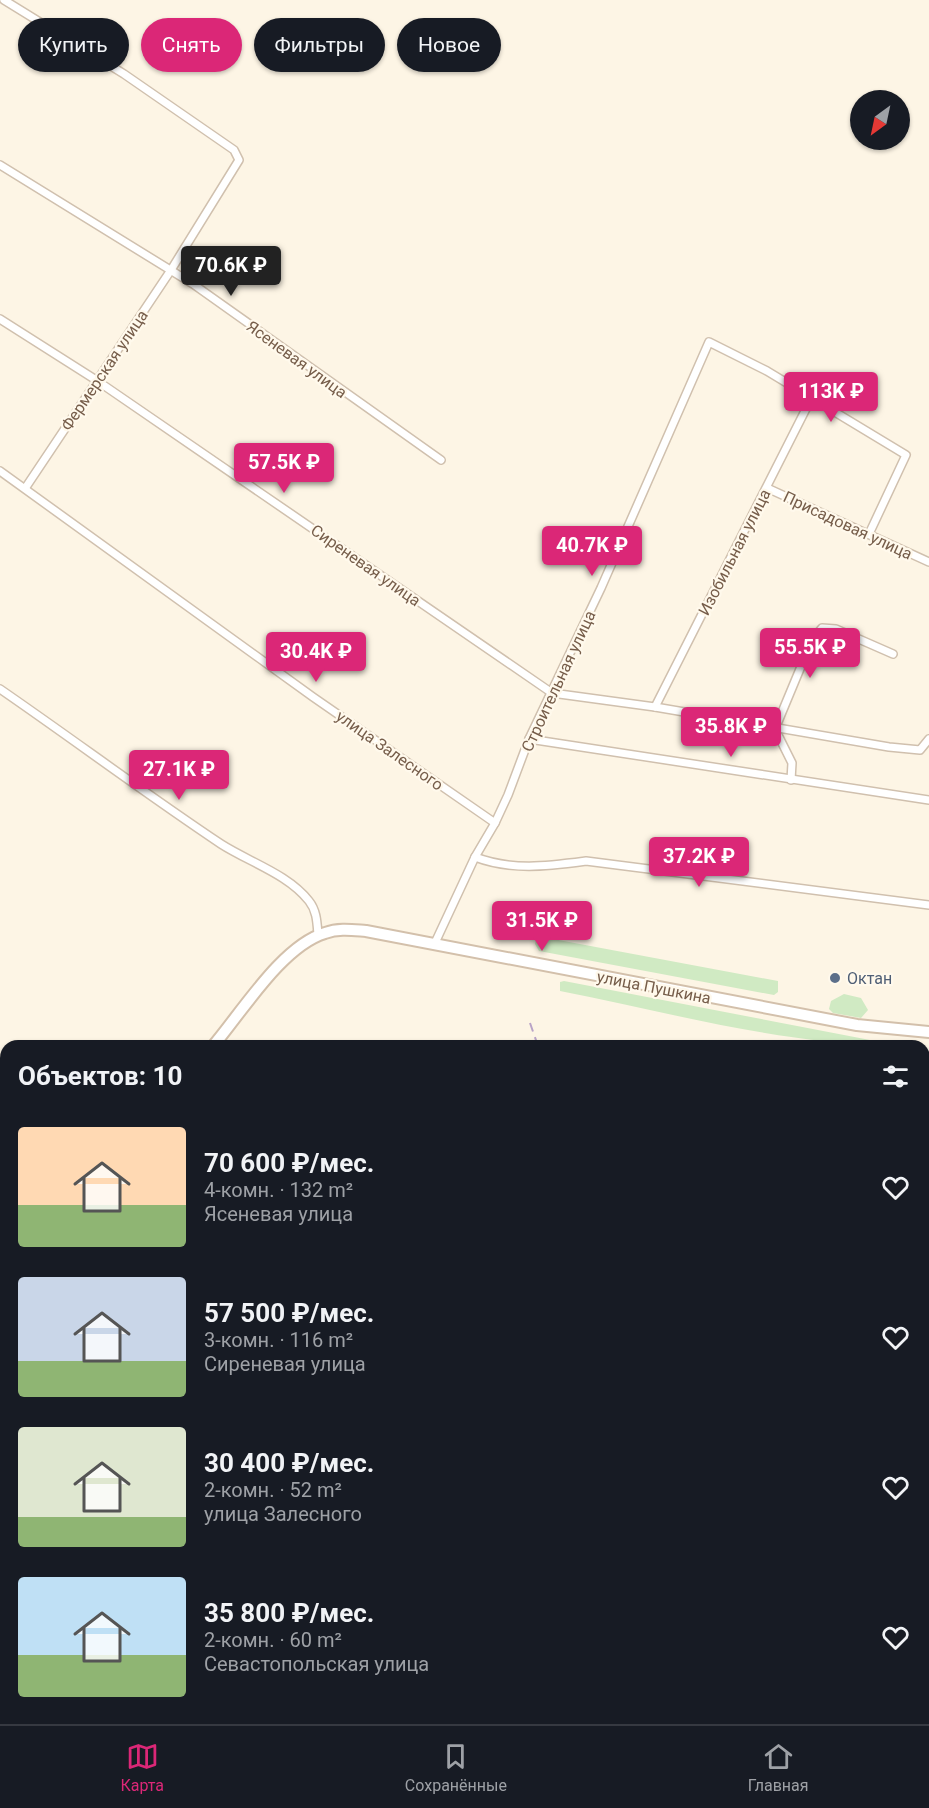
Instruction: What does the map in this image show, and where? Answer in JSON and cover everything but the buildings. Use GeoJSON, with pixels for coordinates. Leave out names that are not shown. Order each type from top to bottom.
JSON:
{"type":"FeatureCollection","features":[{"type":"Feature","properties":{"kind":"main road","name":"улица Пушкина"},"geometry":{"type":"LineString","coordinates":[[218,1040],[284,962],[318,935],[342,929],[358,930],[857,1025],[929,1032]]}},
{"type":"Feature","properties":{"kind":"street","name":"Фермерская улица"},"geometry":{"type":"LineString","coordinates":[[4,0],[124,74],[234,150],[238,160],[235,170],[171,270],[26,488]]}},
{"type":"Feature","properties":{"kind":"street","name":"Ясеневая улица"},"geometry":{"type":"LineString","coordinates":[[0,165],[171,270],[441,460]]}},
{"type":"Feature","properties":{"kind":"street","name":"Сиреневая улица"},"geometry":{"type":"LineString","coordinates":[[0,319],[96,380],[552,693]]}},
{"type":"Feature","properties":{"kind":"street","name":"Строительная улица"},"geometry":{"type":"LineString","coordinates":[[495,823],[529,739],[552,693],[709,342],[812,397]]}},
{"type":"Feature","properties":{"kind":"street","name":"Изобильная улица"},"geometry":{"type":"LineString","coordinates":[[655,707],[812,397]]}},
{"type":"Feature","properties":{"kind":"street"},"geometry":{"type":"LineString","coordinates":[[812,397],[906,455],[869,534]]}},
{"type":"Feature","properties":{"kind":"street","name":"улица Залесного"},"geometry":{"type":"LineString","coordinates":[[0,471],[313,697],[495,823]]}},
{"type":"Feature","properties":{"kind":"street","name":"Присадовая улица"},"geometry":{"type":"LineString","coordinates":[[767,488],[929,562]]}},
{"type":"Feature","properties":{"kind":"street"},"geometry":{"type":"LineString","coordinates":[[791,780],[792,763],[776,729],[812,640],[822,628],[836,629],[893,654]]}},
{"type":"Feature","properties":{"kind":"street"},"geometry":{"type":"LineString","coordinates":[[0,689],[143,792],[233,852],[280,877],[309,900],[316,915],[318,935]]}},
{"type":"Feature","properties":{"kind":"street"},"geometry":{"type":"LineString","coordinates":[[552,693],[655,707],[776,729],[920,750],[929,740]]}},
{"type":"Feature","properties":{"kind":"street"},"geometry":{"type":"LineString","coordinates":[[529,739],[929,800]]}},
{"type":"Feature","properties":{"kind":"street"},"geometry":{"type":"LineString","coordinates":[[434,945],[475,857],[495,823]]}},
{"type":"Feature","properties":{"kind":"street"},"geometry":{"type":"LineString","coordinates":[[475,857],[488,862],[530,868],[586,861],[929,904]]}},
{"type":"Feature","properties":{"kind":"green space"},"geometry":{"type":"Polygon","coordinates":[[[537,936],[778,981],[778,992],[774,995],[539,951],[535,944],[537,936]]]}},
{"type":"Feature","properties":{"kind":"green space"},"geometry":{"type":"Polygon","coordinates":[[[560,982],[870,1040],[813,1040],[770,1034],[560,991],[560,982]]]}},
{"type":"Feature","properties":{"kind":"green space"},"geometry":{"type":"Polygon","coordinates":[[[844,994],[861,998],[868,1010],[861,1018],[833,1013],[829,1009],[831,1001],[844,994]]]}},
{"type":"Feature","properties":{"kind":"railway"},"geometry":{"type":"LineString","coordinates":[[530,1023],[536,1040]]}},
{"type":"Feature","properties":{"kind":"place","name":"Октан"},"geometry":{"type":"Point","coordinates":[835,978]}}]}
